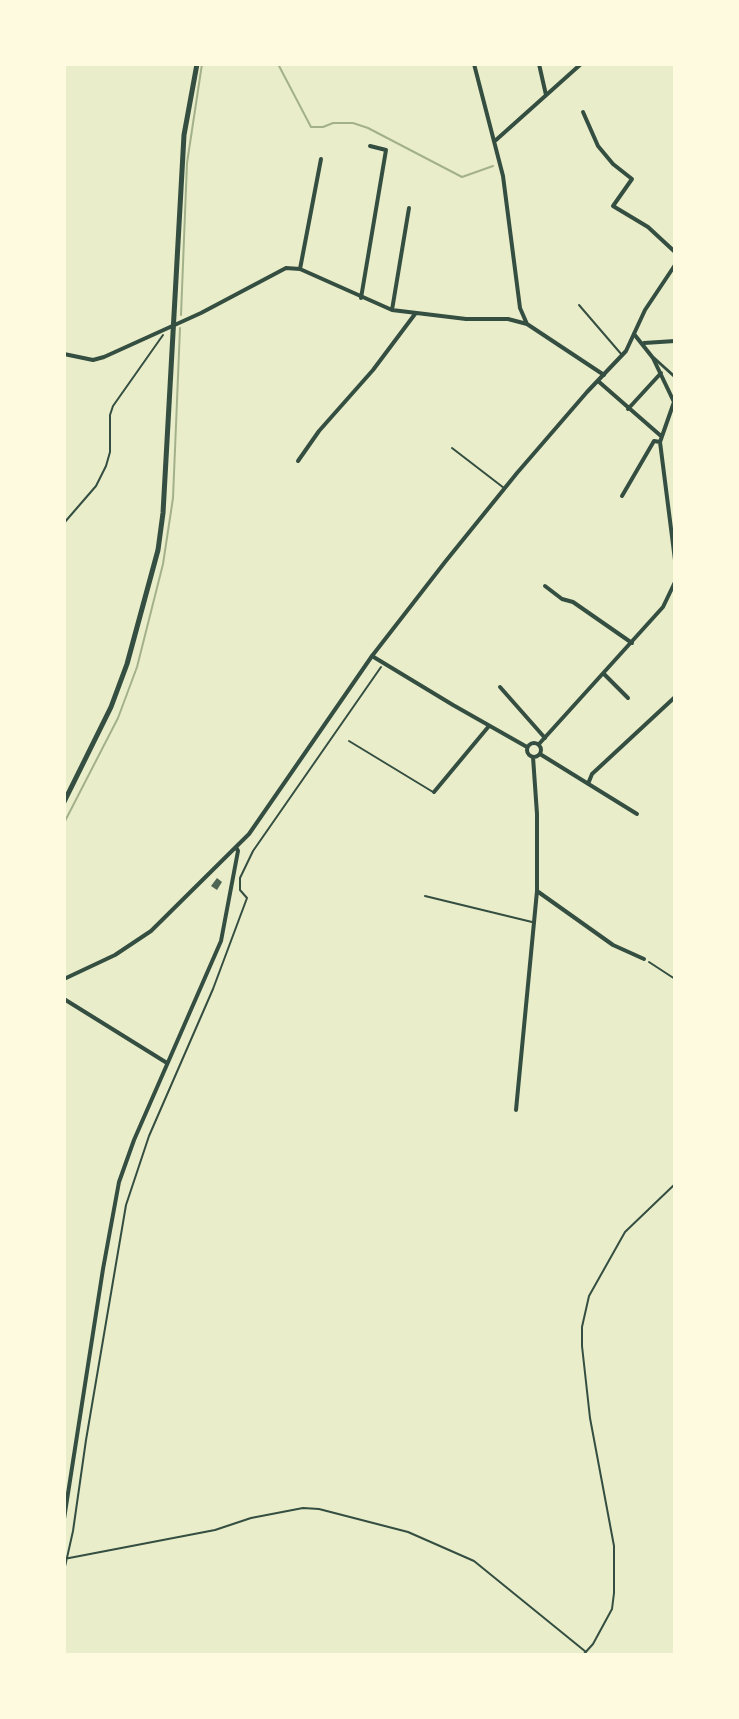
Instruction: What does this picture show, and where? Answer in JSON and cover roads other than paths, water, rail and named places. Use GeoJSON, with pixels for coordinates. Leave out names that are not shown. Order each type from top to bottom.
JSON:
{"type":"FeatureCollection","features":[{"type":"Feature","properties":{"kind":"main road"},"geometry":{"type":"LineString","coordinates":[[64,802],[111,707],[127,664],[158,550],[163,513],[171,325],[184,135],[197,64]]}},
{"type":"Feature","properties":{"kind":"street"},"geometry":{"type":"LineString","coordinates":[[474,64],[496,140],[507,200],[517,295],[527,324]]}},
{"type":"Feature","properties":{"kind":"street"},"geometry":{"type":"LineString","coordinates":[[539,64],[546,95]]}},
{"type":"Feature","properties":{"kind":"street"},"geometry":{"type":"LineString","coordinates":[[496,140],[581,64]]}},
{"type":"Feature","properties":{"kind":"street"},"geometry":{"type":"LineString","coordinates":[[583,112],[598,146],[613,164],[632,179],[613,206],[648,227],[675,252]]}},
{"type":"Feature","properties":{"kind":"street"},"geometry":{"type":"LineString","coordinates":[[361,298],[386,150],[370,146]]}},
{"type":"Feature","properties":{"kind":"street"},"geometry":{"type":"LineString","coordinates":[[300,269],[321,159]]}},
{"type":"Feature","properties":{"kind":"street"},"geometry":{"type":"LineString","coordinates":[[392,310],[409,208]]}},
{"type":"Feature","properties":{"kind":"street"},"geometry":{"type":"LineString","coordinates":[[64,979],[115,955],[151,931],[249,834],[372,656],[505,488],[622,356],[645,310],[675,265]]}},
{"type":"Feature","properties":{"kind":"street"},"geometry":{"type":"LineString","coordinates":[[64,354],[93,360],[201,313],[286,268],[300,269],[392,310],[508,319],[527,324],[604,375]]}},
{"type":"Feature","properties":{"kind":"street"},"geometry":{"type":"LineString","coordinates":[[298,461],[415,314]]}},
{"type":"Feature","properties":{"kind":"street"},"geometry":{"type":"LineString","coordinates":[[634,334],[644,343],[675,402],[661,439],[675,560]]}},
{"type":"Feature","properties":{"kind":"street"},"geometry":{"type":"LineString","coordinates":[[644,343],[675,341]]}},
{"type":"Feature","properties":{"kind":"street"},"geometry":{"type":"LineString","coordinates":[[653,358],[675,377]]}},
{"type":"Feature","properties":{"kind":"street"},"geometry":{"type":"LineString","coordinates":[[628,409],[661,373]]}},
{"type":"Feature","properties":{"kind":"street"},"geometry":{"type":"LineString","coordinates":[[598,381],[661,439]]}},
{"type":"Feature","properties":{"kind":"street"},"geometry":{"type":"LineString","coordinates":[[622,496],[654,441],[661,439]]}},
{"type":"Feature","properties":{"kind":"street"},"geometry":{"type":"LineString","coordinates":[[539,744],[663,607],[675,582]]}},
{"type":"Feature","properties":{"kind":"street"},"geometry":{"type":"LineString","coordinates":[[545,586],[632,643]]}},
{"type":"Feature","properties":{"kind":"street"},"geometry":{"type":"LineString","coordinates":[[372,656],[527,747]]}},
{"type":"Feature","properties":{"kind":"street"},"geometry":{"type":"LineString","coordinates":[[604,674],[628,698]]}},
{"type":"Feature","properties":{"kind":"street"},"geometry":{"type":"LineString","coordinates":[[500,687],[545,738]]}},
{"type":"Feature","properties":{"kind":"street"},"geometry":{"type":"LineString","coordinates":[[588,784],[592,774],[675,697]]}},
{"type":"Feature","properties":{"kind":"street"},"geometry":{"type":"LineString","coordinates":[[434,792],[489,726]]}},
{"type":"Feature","properties":{"kind":"street"},"geometry":{"type":"LineString","coordinates":[[527,747],[532,743],[539,744]]}},
{"type":"Feature","properties":{"kind":"street"},"geometry":{"type":"LineString","coordinates":[[539,744],[540,754]]}},
{"type":"Feature","properties":{"kind":"street"},"geometry":{"type":"LineString","coordinates":[[527,747],[528,754],[533,757]]}},
{"type":"Feature","properties":{"kind":"street"},"geometry":{"type":"LineString","coordinates":[[540,754],[637,814]]}},
{"type":"Feature","properties":{"kind":"street"},"geometry":{"type":"LineString","coordinates":[[533,757],[540,754]]}},
{"type":"Feature","properties":{"kind":"street"},"geometry":{"type":"LineString","coordinates":[[516,1110],[537,891],[533,757]]}},
{"type":"Feature","properties":{"kind":"street"},"geometry":{"type":"LineString","coordinates":[[64,1519],[119,1182],[134,1140],[221,941],[238,852],[236,847]]}},
{"type":"Feature","properties":{"kind":"street"},"geometry":{"type":"LineString","coordinates":[[537,891],[613,945],[644,959]]}},
{"type":"Feature","properties":{"kind":"street"},"geometry":{"type":"LineString","coordinates":[[64,999],[167,1063]]}},
{"type":"Feature","properties":{"kind":"lane"},"geometry":{"type":"LineString","coordinates":[[579,305],[622,356]]}},
{"type":"Feature","properties":{"kind":"lane"},"geometry":{"type":"LineString","coordinates":[[452,448],[505,488]]}},
{"type":"Feature","properties":{"kind":"lane"},"geometry":{"type":"LineString","coordinates":[[349,741],[434,792]]}},
{"type":"Feature","properties":{"kind":"lane"},"geometry":{"type":"LineString","coordinates":[[425,896],[533,923]]}},
{"type":"Feature","properties":{"kind":"waterway"},"geometry":{"type":"LineString","coordinates":[[181,315],[187,163],[202,64]]}},
{"type":"Feature","properties":{"kind":"waterway"},"geometry":{"type":"LineString","coordinates":[[278,64],[311,127],[353,123],[462,177],[493,166]]}},
{"type":"Feature","properties":{"kind":"waterway"},"geometry":{"type":"LineString","coordinates":[[64,823],[118,718],[137,667],[163,564],[173,498],[180,328]]}}]}
